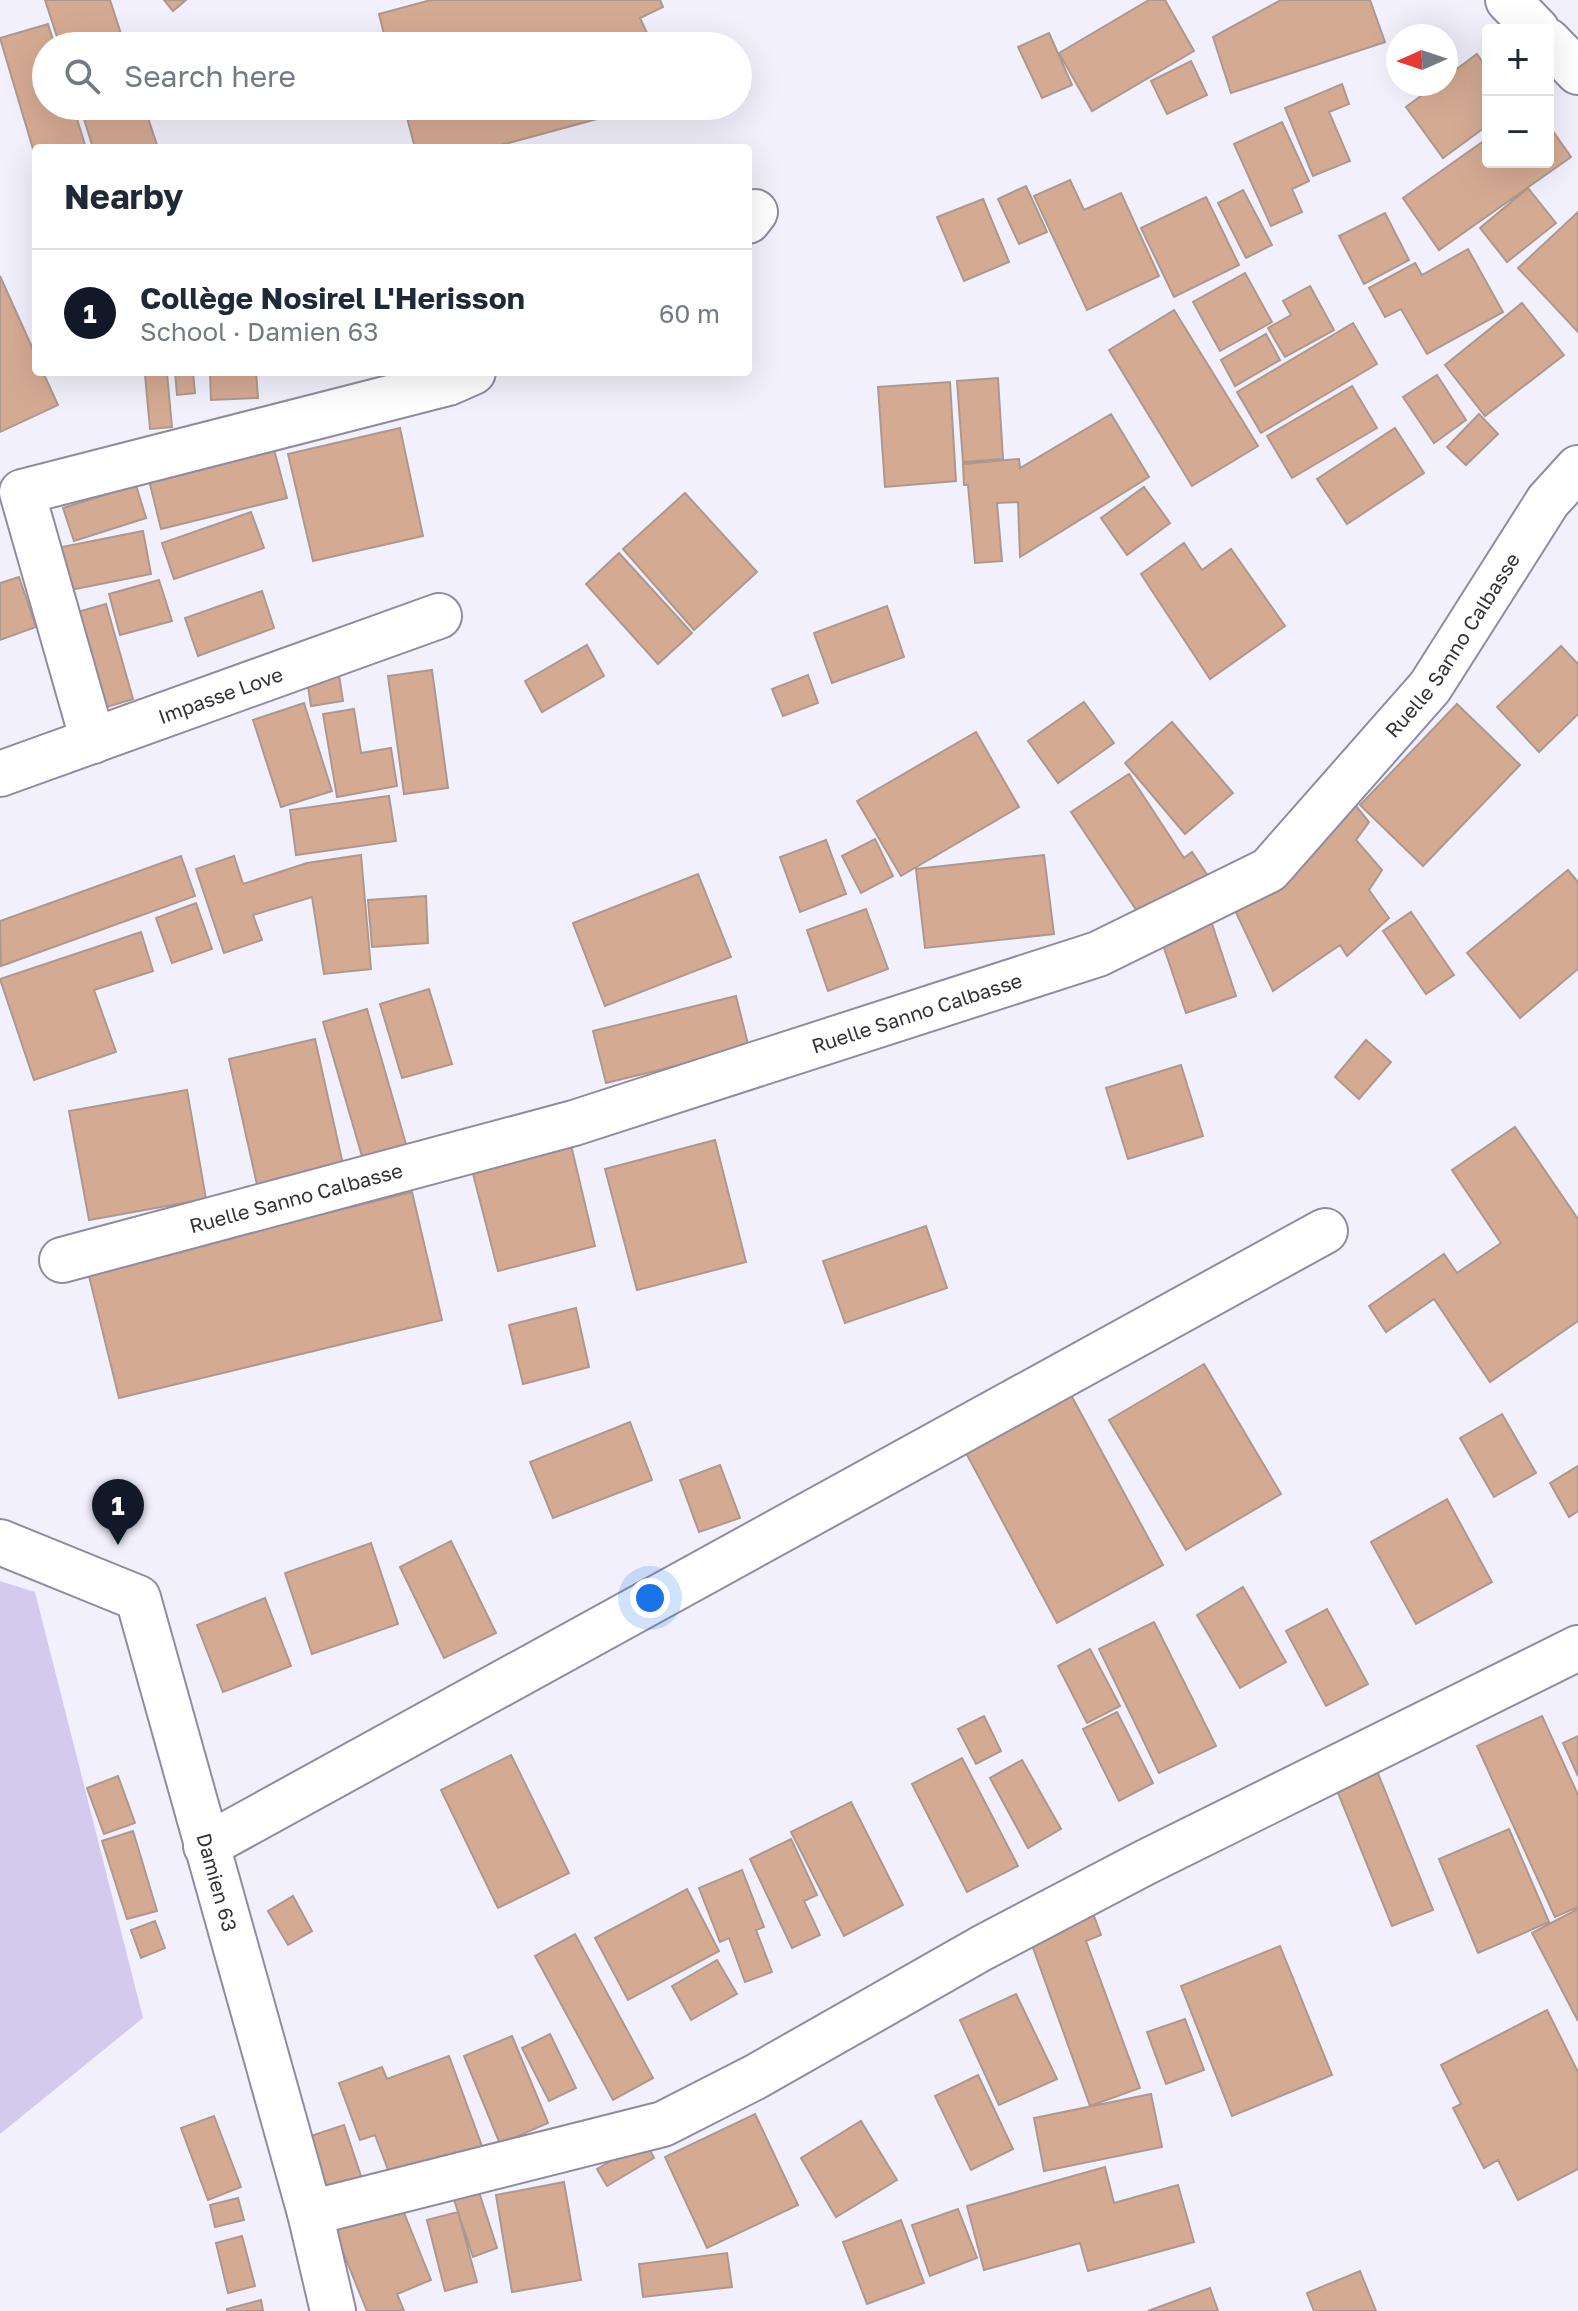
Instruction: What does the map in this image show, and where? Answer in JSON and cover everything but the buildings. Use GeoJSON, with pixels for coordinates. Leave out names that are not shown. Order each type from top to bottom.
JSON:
{"type":"FeatureCollection","features":[{"type":"Feature","properties":{"kind":"street"},"geometry":{"type":"LineString","coordinates":[[1508,0],[1531,24]]}},
{"type":"Feature","properties":{"kind":"street"},"geometry":{"type":"LineString","coordinates":[[1554,47],[1578,72]]}},
{"type":"Feature","properties":{"kind":"street"},"geometry":{"type":"LineString","coordinates":[[93,741],[22,492],[448,383],[464,376]]}},
{"type":"Feature","properties":{"kind":"street","name":"Ruelle Sanno Calbasse"},"geometry":{"type":"LineString","coordinates":[[62,1260],[574,1123],[1098,954],[1269,870],[1430,687],[1548,501],[1578,468]]}},
{"type":"Feature","properties":{"kind":"street","name":"Impasse Love"},"geometry":{"type":"LineString","coordinates":[[0,774],[439,616]]}},
{"type":"Feature","properties":{"kind":"street"},"geometry":{"type":"LineString","coordinates":[[206,1846],[1325,1231]]}},
{"type":"Feature","properties":{"kind":"street","name":"Damien 63"},"geometry":{"type":"LineString","coordinates":[[0,1542],[138,1598],[310,2213],[333,2311]]}},
{"type":"Feature","properties":{"kind":"street"},"geometry":{"type":"LineString","coordinates":[[310,2213],[663,2124],[757,2076],[982,1948],[1118,1877],[1578,1648]]}},
{"type":"Feature","properties":{"kind":"shaded area"},"geometry":{"type":"Polygon","coordinates":[[[0,1581],[35,1592],[143,2018],[0,2134],[0,1581]]]}},
{"type":"Feature","properties":{"kind":"place","name":"Collège Nosirel L'Herisson"},"geometry":{"type":"Point","coordinates":[118,1545]}}]}
